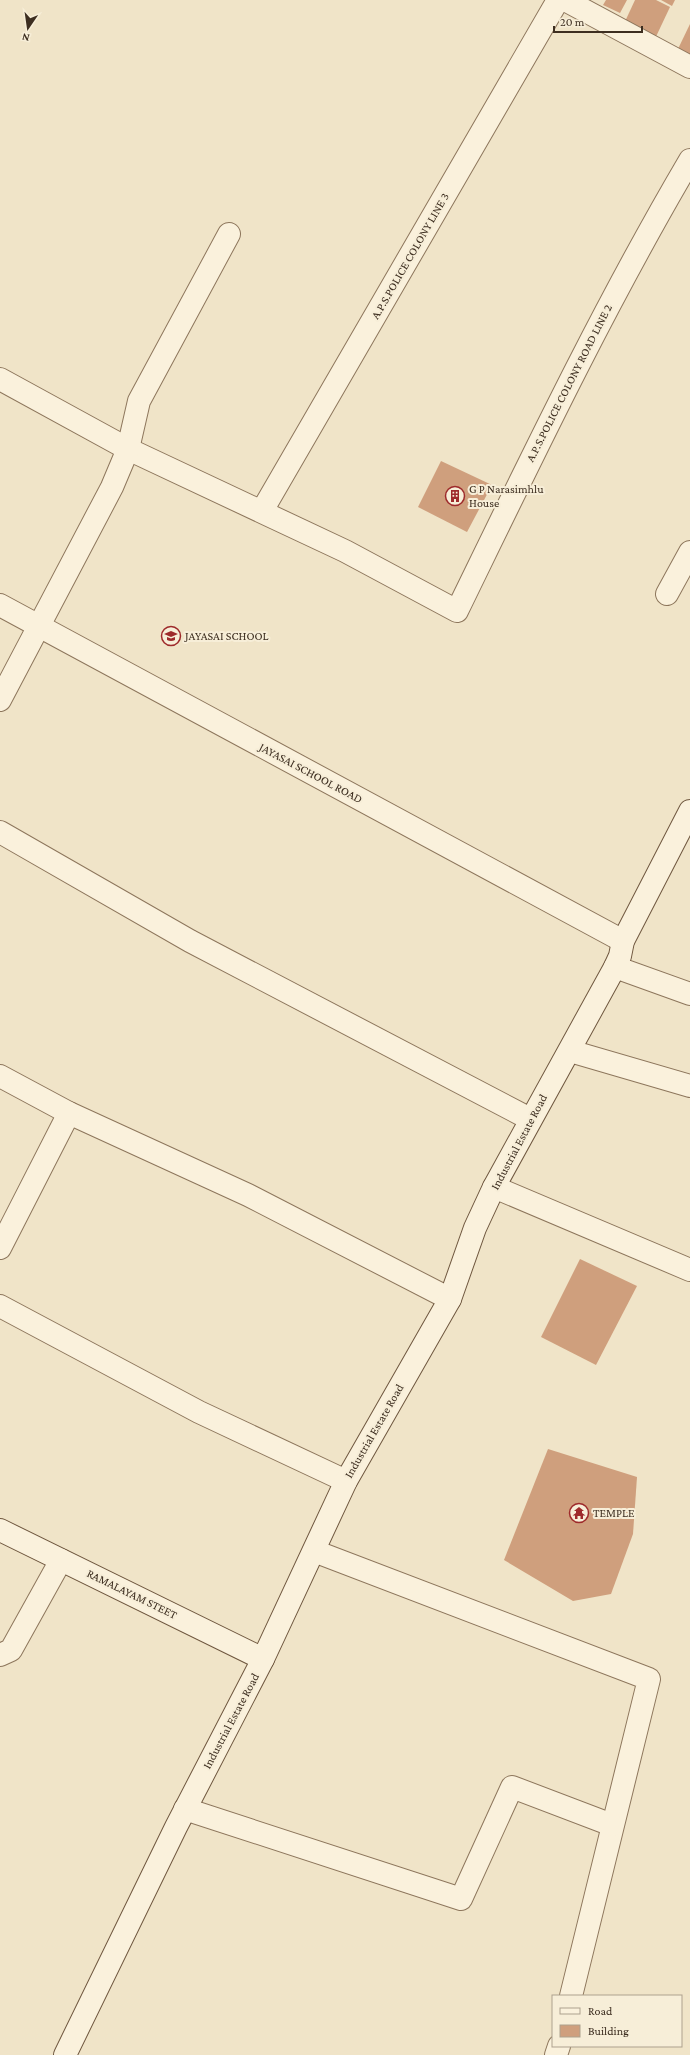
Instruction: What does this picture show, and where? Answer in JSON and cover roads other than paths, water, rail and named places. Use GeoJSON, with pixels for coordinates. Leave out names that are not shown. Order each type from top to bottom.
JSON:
{"type":"FeatureCollection","features":[{"type":"Feature","properties":{"kind":"street","name":"A.P.S.POLICE COLONY LINE 3"},"geometry":{"type":"LineString","coordinates":[[262,511],[558,0]]}},
{"type":"Feature","properties":{"kind":"street"},"geometry":{"type":"LineString","coordinates":[[565,0],[690,67]]}},
{"type":"Feature","properties":{"kind":"street","name":"A.P.S.POLICE COLONY ROAD LINE 2"},"geometry":{"type":"LineString","coordinates":[[262,511],[345,551],[457,611],[553,414],[643,240],[690,160]]}},
{"type":"Feature","properties":{"kind":"street"},"geometry":{"type":"LineString","coordinates":[[0,700],[112,487],[128,448],[139,401],[229,234]]}},
{"type":"Feature","properties":{"kind":"street"},"geometry":{"type":"LineString","coordinates":[[0,379],[128,448],[262,511]]}},
{"type":"Feature","properties":{"kind":"street"},"geometry":{"type":"LineString","coordinates":[[667,594],[690,552]]}},
{"type":"Feature","properties":{"kind":"street","name":"JAYASAI SCHOOL ROAD"},"geometry":{"type":"LineString","coordinates":[[0,605],[623,941]]}},
{"type":"Feature","properties":{"kind":"street","name":"Industrial Estate Road"},"geometry":{"type":"LineString","coordinates":[[65,2055],[185,1809],[263,1660],[346,1481],[450,1299],[475,1228],[494,1187],[530,1119],[570,1051],[615,968],[620,956],[623,941],[690,811]]}},
{"type":"Feature","properties":{"kind":"street"},"geometry":{"type":"LineString","coordinates":[[0,832],[190,941],[530,1119]]}},
{"type":"Feature","properties":{"kind":"street"},"geometry":{"type":"LineString","coordinates":[[615,968],[690,994]]}},
{"type":"Feature","properties":{"kind":"street"},"geometry":{"type":"LineString","coordinates":[[570,1051],[690,1086]]}},
{"type":"Feature","properties":{"kind":"street"},"geometry":{"type":"LineString","coordinates":[[0,1076],[70,1113],[248,1195],[450,1299]]}},
{"type":"Feature","properties":{"kind":"street"},"geometry":{"type":"LineString","coordinates":[[0,1248],[70,1113]]}},
{"type":"Feature","properties":{"kind":"street"},"geometry":{"type":"LineString","coordinates":[[494,1187],[690,1270]]}},
{"type":"Feature","properties":{"kind":"street"},"geometry":{"type":"LineString","coordinates":[[0,1306],[200,1412],[346,1481]]}},
{"type":"Feature","properties":{"kind":"street","name":"RAMALAYAM STEET"},"geometry":{"type":"LineString","coordinates":[[0,1530],[263,1660]]}},
{"type":"Feature","properties":{"kind":"street"},"geometry":{"type":"LineString","coordinates":[[314,1551],[649,1679],[571,1995]]}},
{"type":"Feature","properties":{"kind":"street"},"geometry":{"type":"LineString","coordinates":[[0,1655],[11,1650],[61,1560]]}},
{"type":"Feature","properties":{"kind":"street"},"geometry":{"type":"LineString","coordinates":[[185,1809],[461,1899],[512,1787],[612,1825]]}},
{"type":"Feature","properties":{"kind":"place","name":"G P Narasimhlu House"},"geometry":{"type":"Point","coordinates":[455,496]}},
{"type":"Feature","properties":{"kind":"place","name":"JAYASAI SCHOOL"},"geometry":{"type":"Point","coordinates":[171,636]}},
{"type":"Feature","properties":{"kind":"place","name":"TEMPLE"},"geometry":{"type":"Point","coordinates":[579,1513]}}]}
